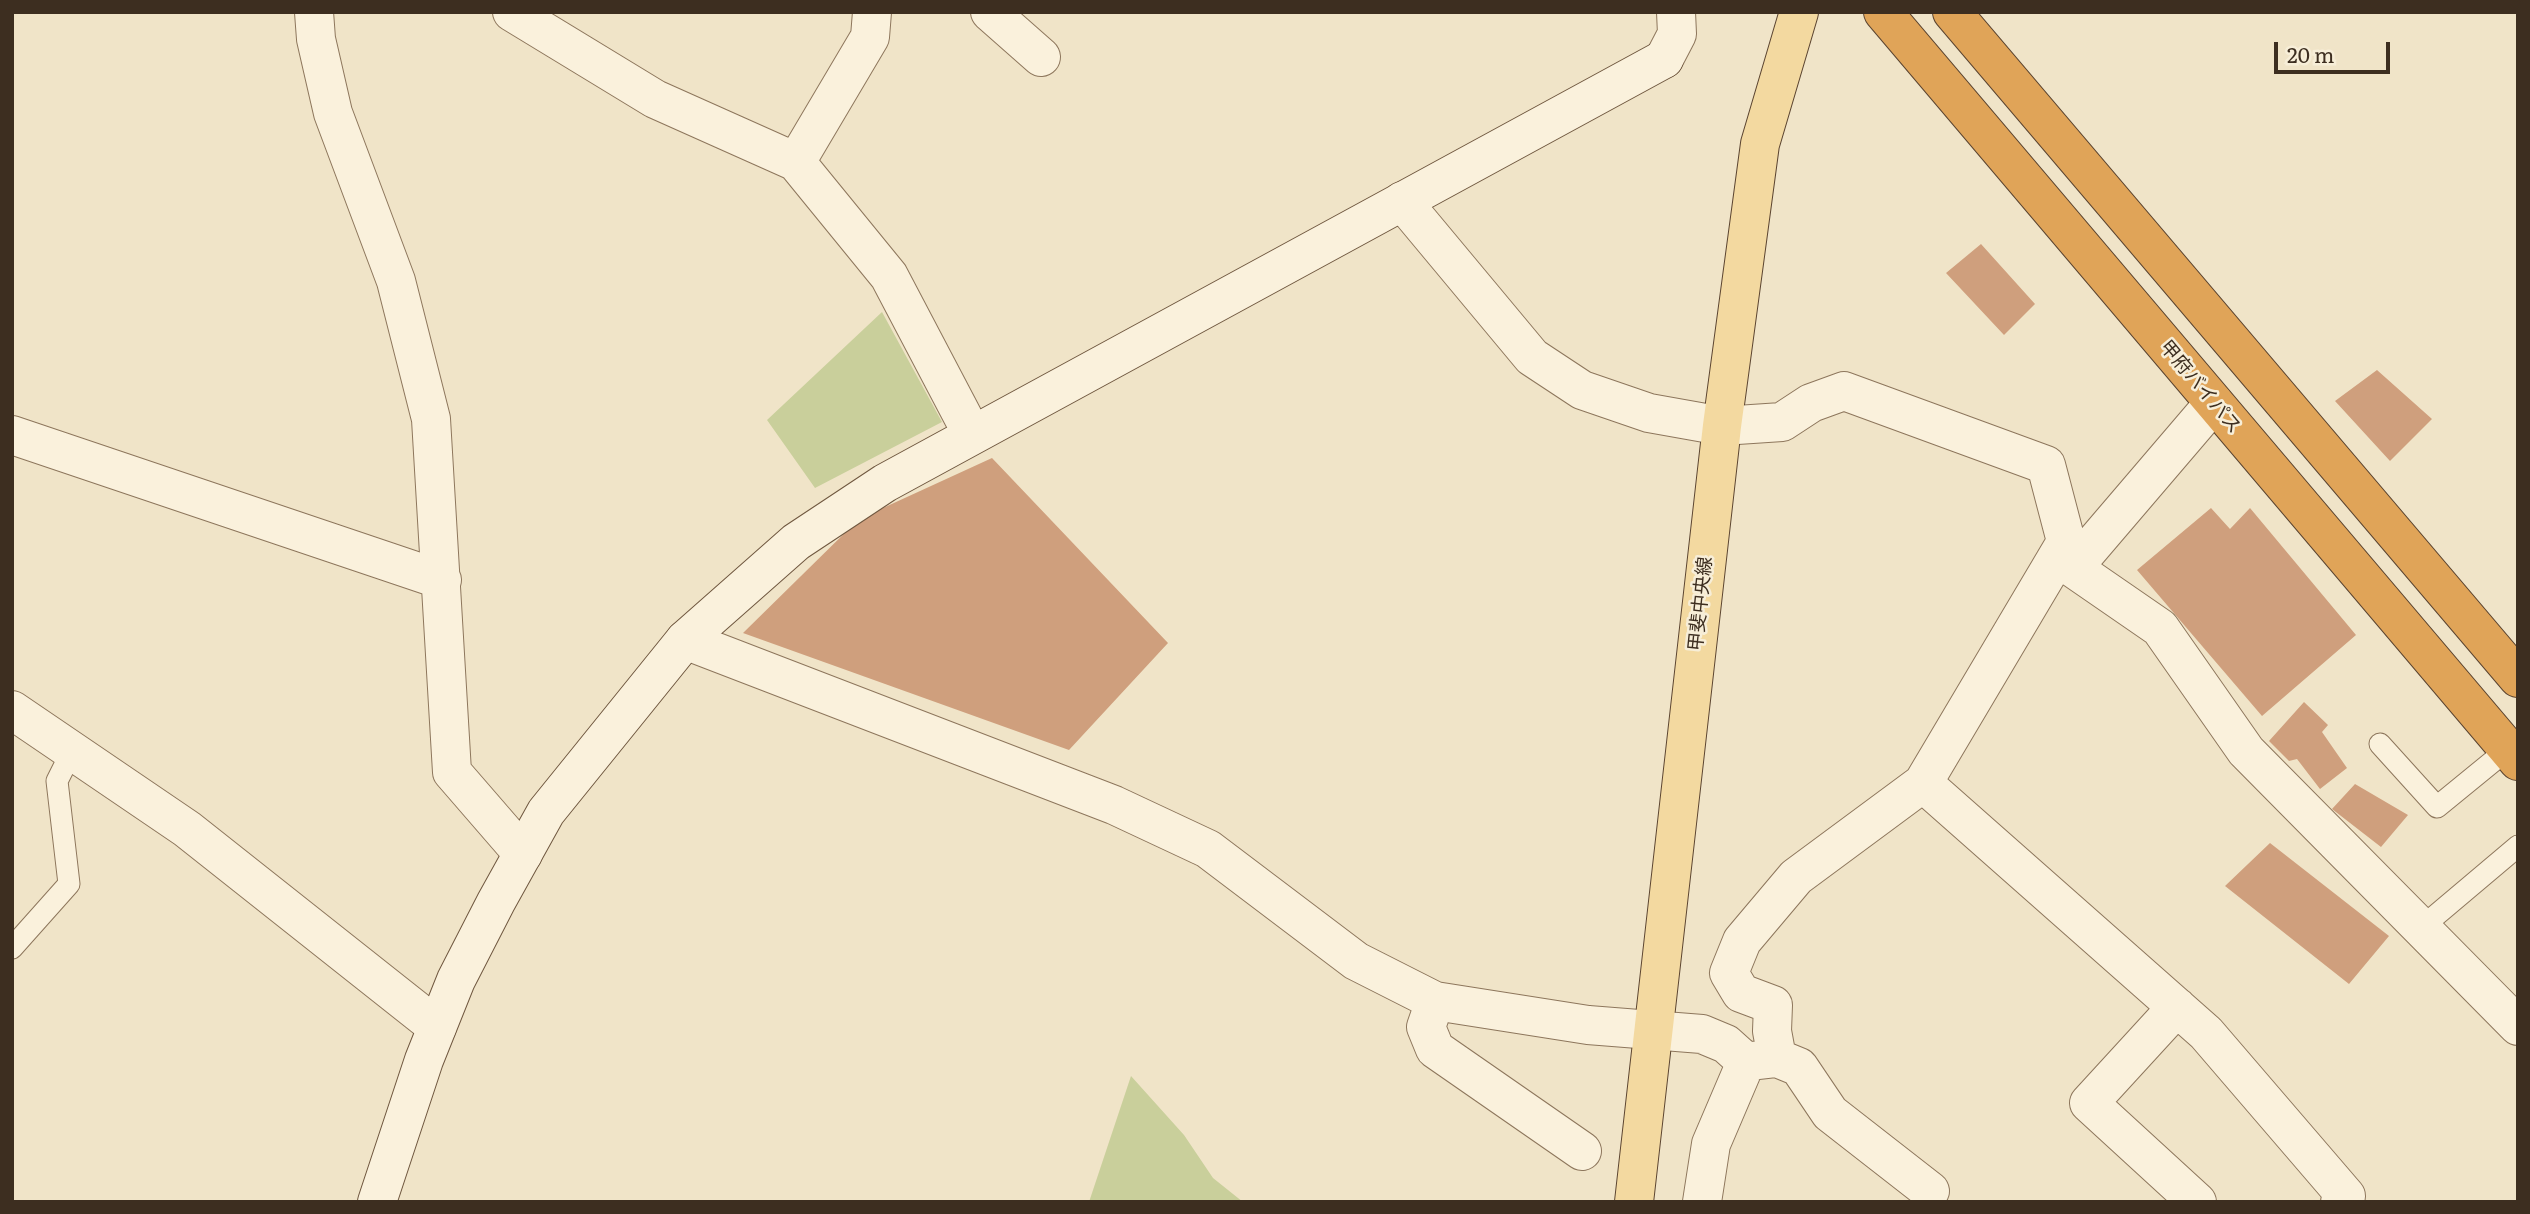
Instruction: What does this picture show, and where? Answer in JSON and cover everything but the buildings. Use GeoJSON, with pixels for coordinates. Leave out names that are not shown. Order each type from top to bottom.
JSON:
{"type":"FeatureCollection","features":[{"type":"Feature","properties":{"kind":"highway","name":"甲府バイパス"},"geometry":{"type":"LineString","coordinates":[[1883,12],[2513,755]]}},
{"type":"Feature","properties":{"kind":"highway"},"geometry":{"type":"LineString","coordinates":[[1952,12],[2518,678]]}},
{"type":"Feature","properties":{"kind":"main road","name":"甲斐中央線"},"geometry":{"type":"LineString","coordinates":[[1634,1202],[1722,426],[1760,144],[1800,12]]}},
{"type":"Feature","properties":{"kind":"street"},"geometry":{"type":"LineString","coordinates":[[314,12],[316,39],[333,113],[396,281],[432,419],[452,772],[523,854]]}},
{"type":"Feature","properties":{"kind":"street"},"geometry":{"type":"LineString","coordinates":[[512,12],[655,99],[796,162],[889,276],[972,434]]}},
{"type":"Feature","properties":{"kind":"street"},"geometry":{"type":"LineString","coordinates":[[796,162],[870,37],[872,12]]}},
{"type":"Feature","properties":{"kind":"street"},"geometry":{"type":"LineString","coordinates":[[990,12],[1041,57]]}},
{"type":"Feature","properties":{"kind":"street"},"geometry":{"type":"LineString","coordinates":[[377,1202],[437,1027],[462,969],[546,812],[685,640],[796,542],[884,483],[1664,59],[1677,34],[1676,12]]}},
{"type":"Feature","properties":{"kind":"street"},"geometry":{"type":"LineString","coordinates":[[1402,201],[1532,357],[1581,390],[1649,413],[1722,426],[1782,422],[1811,403],[1844,391],[2046,465],[2070,555],[2160,628],[2246,751],[2518,1026]]}},
{"type":"Feature","properties":{"kind":"street"},"geometry":{"type":"LineString","coordinates":[[1702,1202],[1711,1144],[1761,1060],[1772,1031],[1773,1005],[1741,993],[1730,973],[1742,941],[1796,877],[1923,783],[2070,555],[2214,403]]}},
{"type":"Feature","properties":{"kind":"street"},"geometry":{"type":"LineString","coordinates":[[12,435],[442,580]]}},
{"type":"Feature","properties":{"kind":"street"},"geometry":{"type":"LineString","coordinates":[[685,640],[1114,805],[1208,849],[1356,961],[1434,1001],[1588,1025],[1702,1034],[1761,1060],[1800,1067],[1830,1114],[1930,1191]]}},
{"type":"Feature","properties":{"kind":"street"},"geometry":{"type":"LineString","coordinates":[[12,710],[187,829],[437,1027]]}},
{"type":"Feature","properties":{"kind":"street"},"geometry":{"type":"LineString","coordinates":[[1923,783],[2206,1032],[2346,1196],[2340,1202]]}},
{"type":"Feature","properties":{"kind":"street"},"geometry":{"type":"LineString","coordinates":[[1434,1001],[1426,1027],[1435,1049],[1582,1151]]}},
{"type":"Feature","properties":{"kind":"street"},"geometry":{"type":"LineString","coordinates":[[2177,1007],[2089,1103],[2197,1202]]}},
{"type":"Feature","properties":{"kind":"lane"},"geometry":{"type":"LineString","coordinates":[[2380,744],[2437,807],[2513,755]]}},
{"type":"Feature","properties":{"kind":"lane"},"geometry":{"type":"LineString","coordinates":[[12,948],[69,884],[57,781],[72,751]]}},
{"type":"Feature","properties":{"kind":"lane"},"geometry":{"type":"LineString","coordinates":[[2423,927],[2518,846]]}},
{"type":"Feature","properties":{"kind":"green space"},"geometry":{"type":"Polygon","coordinates":[[[882,312],[942,422],[815,488],[767,420],[882,312]]]}},
{"type":"Feature","properties":{"kind":"green space"},"geometry":{"type":"Polygon","coordinates":[[[1131,1076],[1184,1135],[1213,1178],[1243,1202],[1089,1202],[1131,1076]]]}}]}
